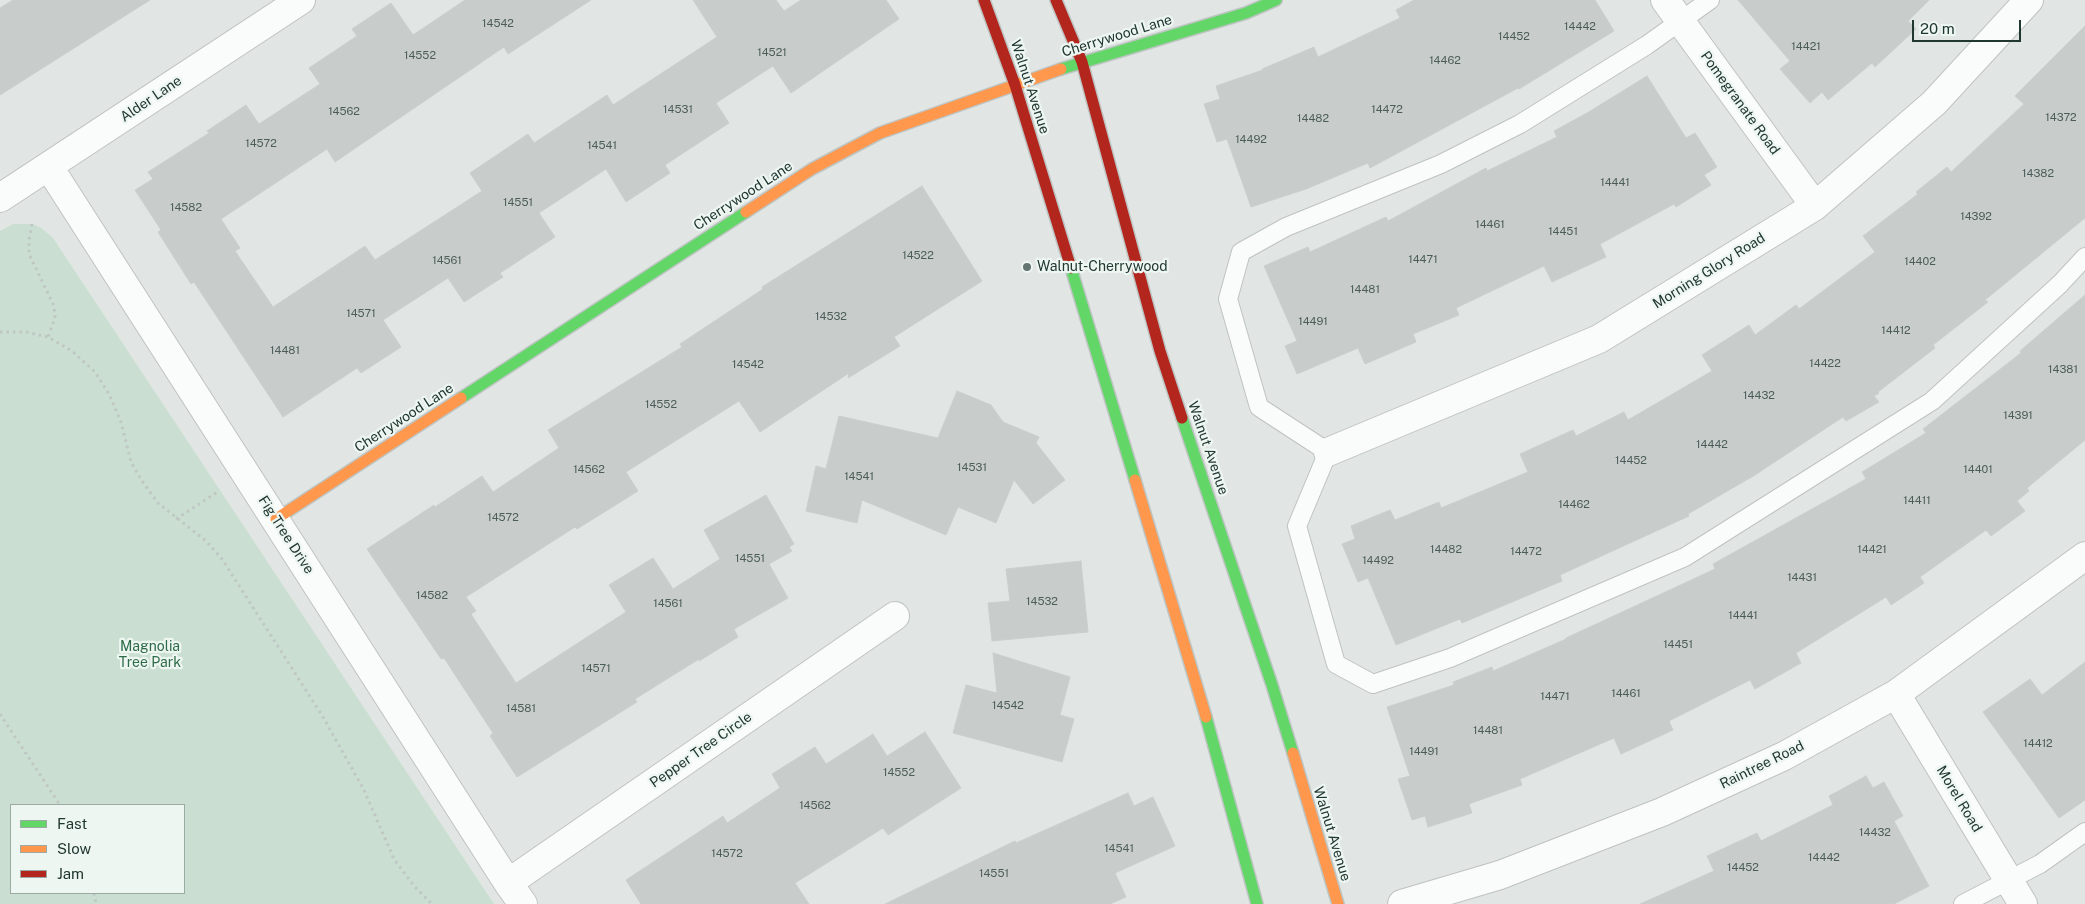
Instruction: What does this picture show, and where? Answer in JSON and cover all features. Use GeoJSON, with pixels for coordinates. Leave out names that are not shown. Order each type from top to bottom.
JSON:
{"type":"FeatureCollection","features":[{"type":"Feature","properties":{"kind":"main road","name":"Walnut Avenue"},"geometry":{"type":"LineString","coordinates":[[984,0],[1015,85],[1196,682],[1258,904]]}},
{"type":"Feature","properties":{"kind":"main road","name":"Walnut Avenue"},"geometry":{"type":"LineString","coordinates":[[1056,0],[1082,62],[1160,351],[1272,685],[1338,904]]}},
{"type":"Feature","properties":{"kind":"main road","name":"Cherrywood Lane"},"geometry":{"type":"LineString","coordinates":[[276,519],[812,168],[880,133],[1082,62],[1246,13],[1276,0]]}},
{"type":"Feature","properties":{"kind":"street","name":"Alder Lane"},"geometry":{"type":"LineString","coordinates":[[0,198],[301,0]]}},
{"type":"Feature","properties":{"kind":"street","name":"Morning Glory Road"},"geometry":{"type":"LineString","coordinates":[[1328,452],[1599,339],[1815,206],[1934,103],[2029,0]]}},
{"type":"Feature","properties":{"kind":"street","name":"Pomegranate Road"},"geometry":{"type":"LineString","coordinates":[[1672,11],[1815,206]]}},
{"type":"Feature","properties":{"kind":"street","name":"Fig Tree Drive"},"geometry":{"type":"LineString","coordinates":[[49,167],[516,894]]}},
{"type":"Feature","properties":{"kind":"street","name":"Raintree Road"},"geometry":{"type":"LineString","coordinates":[[1402,904],[1500,875],[1662,812],[1784,756],[1896,694],[2085,556]]}},
{"type":"Feature","properties":{"kind":"street","name":"Pepper Tree Circle"},"geometry":{"type":"LineString","coordinates":[[516,894],[895,616]]}},
{"type":"Feature","properties":{"kind":"street","name":"Morel Road"},"geometry":{"type":"LineString","coordinates":[[1896,694],[2023,904]]}},
{"type":"Feature","properties":{"kind":"lane"},"geometry":{"type":"LineString","coordinates":[[1710,0],[1672,11],[1647,45],[1520,124],[1441,164],[1286,227],[1242,252],[1228,299],[1260,407],[1328,452],[1296,526],[1336,664],[1373,684],[1450,658],[1685,557],[1932,401],[2060,284],[2085,257]]}},
{"type":"Feature","properties":{"kind":"lane"},"geometry":{"type":"LineString","coordinates":[[1963,904],[2040,864],[2085,832]]}},
{"type":"Feature","properties":{"kind":"path"},"geometry":{"type":"LineString","coordinates":[[32,224],[29,254],[54,306],[55,318],[48,337]]}},
{"type":"Feature","properties":{"kind":"path"},"geometry":{"type":"LineString","coordinates":[[0,332],[26,332],[48,337],[72,352],[95,372],[109,394],[121,422],[130,462],[158,503],[206,541],[222,558],[323,717],[364,790],[394,858],[414,886],[432,904]]}},
{"type":"Feature","properties":{"kind":"path"},"geometry":{"type":"LineString","coordinates":[[176,519],[221,489]]}},
{"type":"Feature","properties":{"kind":"path"},"geometry":{"type":"LineString","coordinates":[[0,714],[59,804]]}},
{"type":"Feature","properties":{"kind":"green space","name":"Magnolia Tree Park"},"geometry":{"type":"Polygon","coordinates":[[[13,224],[32,224],[40,227],[53,238],[494,904],[0,904],[0,231],[13,224]]]}},
{"type":"Feature","properties":{"kind":"building"},"geometry":{"type":"Polygon","coordinates":[[[13,0],[150,0],[0,95],[0,8],[13,0]]]}},
{"type":"Feature","properties":{"kind":"building"},"geometry":{"type":"Polygon","coordinates":[[[465,0],[591,0],[508,54],[504,47],[335,162],[327,149],[221,219],[240,248],[235,251],[273,307],[365,246],[375,260],[482,191],[470,173],[528,134],[534,143],[607,95],[613,105],[717,37],[693,0],[776,0],[784,11],[801,0],[886,0],[899,19],[791,93],[773,66],[716,103],[729,123],[665,165],[670,173],[626,202],[606,169],[539,213],[555,237],[500,273],[503,277],[464,302],[448,278],[383,320],[401,347],[361,373],[357,368],[283,417],[194,282],[191,284],[158,232],[161,230],[135,190],[153,179],[148,172],[209,133],[207,131],[246,105],[259,124],[320,84],[309,68],[357,36],[352,29],[391,3],[413,35],[465,0]]]}},
{"type":"Feature","properties":{"kind":"building"},"geometry":{"type":"Polygon","coordinates":[[[1414,0],[1595,0],[1614,31],[1519,89],[1370,168],[1368,163],[1306,189],[1251,207],[1227,139],[1217,142],[1204,104],[1220,99],[1216,86],[1263,70],[1314,47],[1318,57],[1400,18],[1396,10],[1414,0]]]}},
{"type":"Feature","properties":{"kind":"building"},"geometry":{"type":"Polygon","coordinates":[[[1738,0],[1929,0],[1908,21],[1916,29],[1875,67],[1872,63],[1828,100],[1822,92],[1810,103],[1780,69],[1790,61],[1738,0]]]}},
{"type":"Feature","properties":{"kind":"building"},"geometry":{"type":"Polygon","coordinates":[[[2085,26],[2085,218],[1985,300],[1988,302],[1933,345],[1935,348],[1878,392],[1874,396],[1879,402],[1846,421],[1843,417],[1755,475],[1688,514],[1689,516],[1560,575],[1562,581],[1462,623],[1460,619],[1396,645],[1368,578],[1358,582],[1342,544],[1355,539],[1351,526],[1390,510],[1395,520],[1439,502],[1441,508],[1528,472],[1520,454],[1573,430],[1576,436],[1624,412],[1628,420],[1712,371],[1702,355],[1749,325],[1755,335],[1796,305],[1799,309],[1875,252],[1863,236],[1918,194],[1916,192],[1947,167],[1951,172],[2024,104],[2015,96],[2085,26]]]}},
{"type":"Feature","properties":{"kind":"building"},"geometry":{"type":"Polygon","coordinates":[[[1647,76],[1686,138],[1695,133],[1717,167],[1704,175],[1711,185],[1676,207],[1674,204],[1600,244],[1606,257],[1552,282],[1544,266],[1456,308],[1459,315],[1413,334],[1416,342],[1365,364],[1358,348],[1297,374],[1285,346],[1297,341],[1264,266],[1308,247],[1310,252],[1386,217],[1388,221],[1486,168],[1487,171],[1557,137],[1554,131],[1647,76]]]}},
{"type":"Feature","properties":{"kind":"building"},"geometry":{"type":"Polygon","coordinates":[[[922,186],[982,281],[894,337],[900,346],[848,378],[849,373],[760,432],[739,401],[626,472],[638,491],[577,529],[575,527],[466,597],[476,611],[471,614],[516,683],[626,612],[609,585],[653,558],[673,589],[720,559],[704,530],[766,495],[794,544],[789,547],[792,551],[769,564],[788,598],[734,629],[738,637],[635,699],[637,702],[517,777],[490,736],[493,733],[444,658],[441,659],[367,549],[482,476],[493,492],[559,448],[548,430],[682,347],[680,344],[763,289],[762,287],[922,186]]]}},
{"type":"Feature","properties":{"kind":"building"},"geometry":{"type":"Polygon","coordinates":[[[2085,295],[2085,440],[2027,488],[2029,491],[2017,501],[2025,511],[1991,536],[1986,530],[1920,577],[1924,583],[1891,605],[1886,597],[1796,653],[1801,663],[1755,689],[1750,680],[1669,721],[1673,730],[1621,754],[1614,738],[1520,779],[1522,785],[1469,804],[1472,813],[1428,827],[1425,816],[1412,820],[1398,779],[1410,776],[1387,707],[1454,685],[1453,682],[1492,667],[1493,671],[1715,569],[1713,564],[1866,479],[1862,472],[1926,433],[1923,429],[2021,353],[2020,351],[2085,295]]]}},
{"type":"Feature","properties":{"kind":"building"},"geometry":{"type":"Polygon","coordinates":[[[957,391],[991,405],[1003,422],[1039,437],[1036,443],[1065,480],[1033,504],[1014,480],[996,523],[958,507],[946,535],[862,500],[857,523],[806,511],[816,466],[826,469],[839,416],[938,438],[957,391]]]}},
{"type":"Feature","properties":{"kind":"building"},"geometry":{"type":"Polygon","coordinates":[[[1081,561],[1088,632],[992,641],[988,603],[1010,601],[1006,569],[1081,561]]]}},
{"type":"Feature","properties":{"kind":"building"},"geometry":{"type":"Polygon","coordinates":[[[993,653],[1070,677],[1060,715],[1074,719],[1062,762],[953,733],[966,685],[997,693],[993,653]]]}},
{"type":"Feature","properties":{"kind":"building"},"geometry":{"type":"Polygon","coordinates":[[[2085,662],[2085,800],[2059,818],[1983,712],[2030,679],[2042,695],[2085,662]]]}},
{"type":"Feature","properties":{"kind":"building"},"geometry":{"type":"Polygon","coordinates":[[[925,732],[961,788],[888,835],[883,828],[795,883],[809,904],[641,904],[626,880],[723,816],[727,823],[780,788],[772,774],[815,747],[826,764],[873,734],[887,756],[925,732]]]}},
{"type":"Feature","properties":{"kind":"building"},"geometry":{"type":"Polygon","coordinates":[[[1866,776],[1873,788],[1884,782],[1903,816],[1894,821],[1929,886],[1894,904],[1640,904],[1714,871],[1707,856],[1757,833],[1761,841],[1833,805],[1829,796],[1866,776]]]}},
{"type":"Feature","properties":{"kind":"building"},"geometry":{"type":"Polygon","coordinates":[[[1128,793],[1134,806],[1153,797],[1175,846],[1115,873],[1126,897],[1110,904],[885,904],[1015,841],[1016,843],[1128,793]]]}},
{"type":"Feature","properties":{"kind":"traffic: fast"},"geometry":{"type":"LineString","coordinates":[[1061,69],[1246,13],[1276,0]]}},
{"type":"Feature","properties":{"kind":"traffic: fast"},"geometry":{"type":"LineString","coordinates":[[461,398],[746,212]]}},
{"type":"Feature","properties":{"kind":"traffic: fast"},"geometry":{"type":"LineString","coordinates":[[1071,268],[1135,480]]}},
{"type":"Feature","properties":{"kind":"traffic: fast"},"geometry":{"type":"LineString","coordinates":[[1182,418],[1293,753]]}},
{"type":"Feature","properties":{"kind":"traffic: fast"},"geometry":{"type":"LineString","coordinates":[[1206,717],[1257,904]]}},
{"type":"Feature","properties":{"kind":"traffic: slow"},"geometry":{"type":"LineString","coordinates":[[746,212],[812,169],[880,133],[1061,69]]}},
{"type":"Feature","properties":{"kind":"traffic: slow"},"geometry":{"type":"LineString","coordinates":[[276,519],[461,398]]}},
{"type":"Feature","properties":{"kind":"traffic: slow"},"geometry":{"type":"LineString","coordinates":[[1135,480],[1206,717]]}},
{"type":"Feature","properties":{"kind":"traffic: slow"},"geometry":{"type":"LineString","coordinates":[[1293,753],[1338,904]]}},
{"type":"Feature","properties":{"kind":"traffic: jam"},"geometry":{"type":"LineString","coordinates":[[984,0],[1015,85],[1071,268]]}},
{"type":"Feature","properties":{"kind":"traffic: jam"},"geometry":{"type":"LineString","coordinates":[[1056,0],[1082,62],[1160,351],[1182,418]]}},
{"type":"Feature","properties":{"kind":"place","name":"Walnut-Cherrywood"},"geometry":{"type":"Point","coordinates":[1027,267]}}]}
